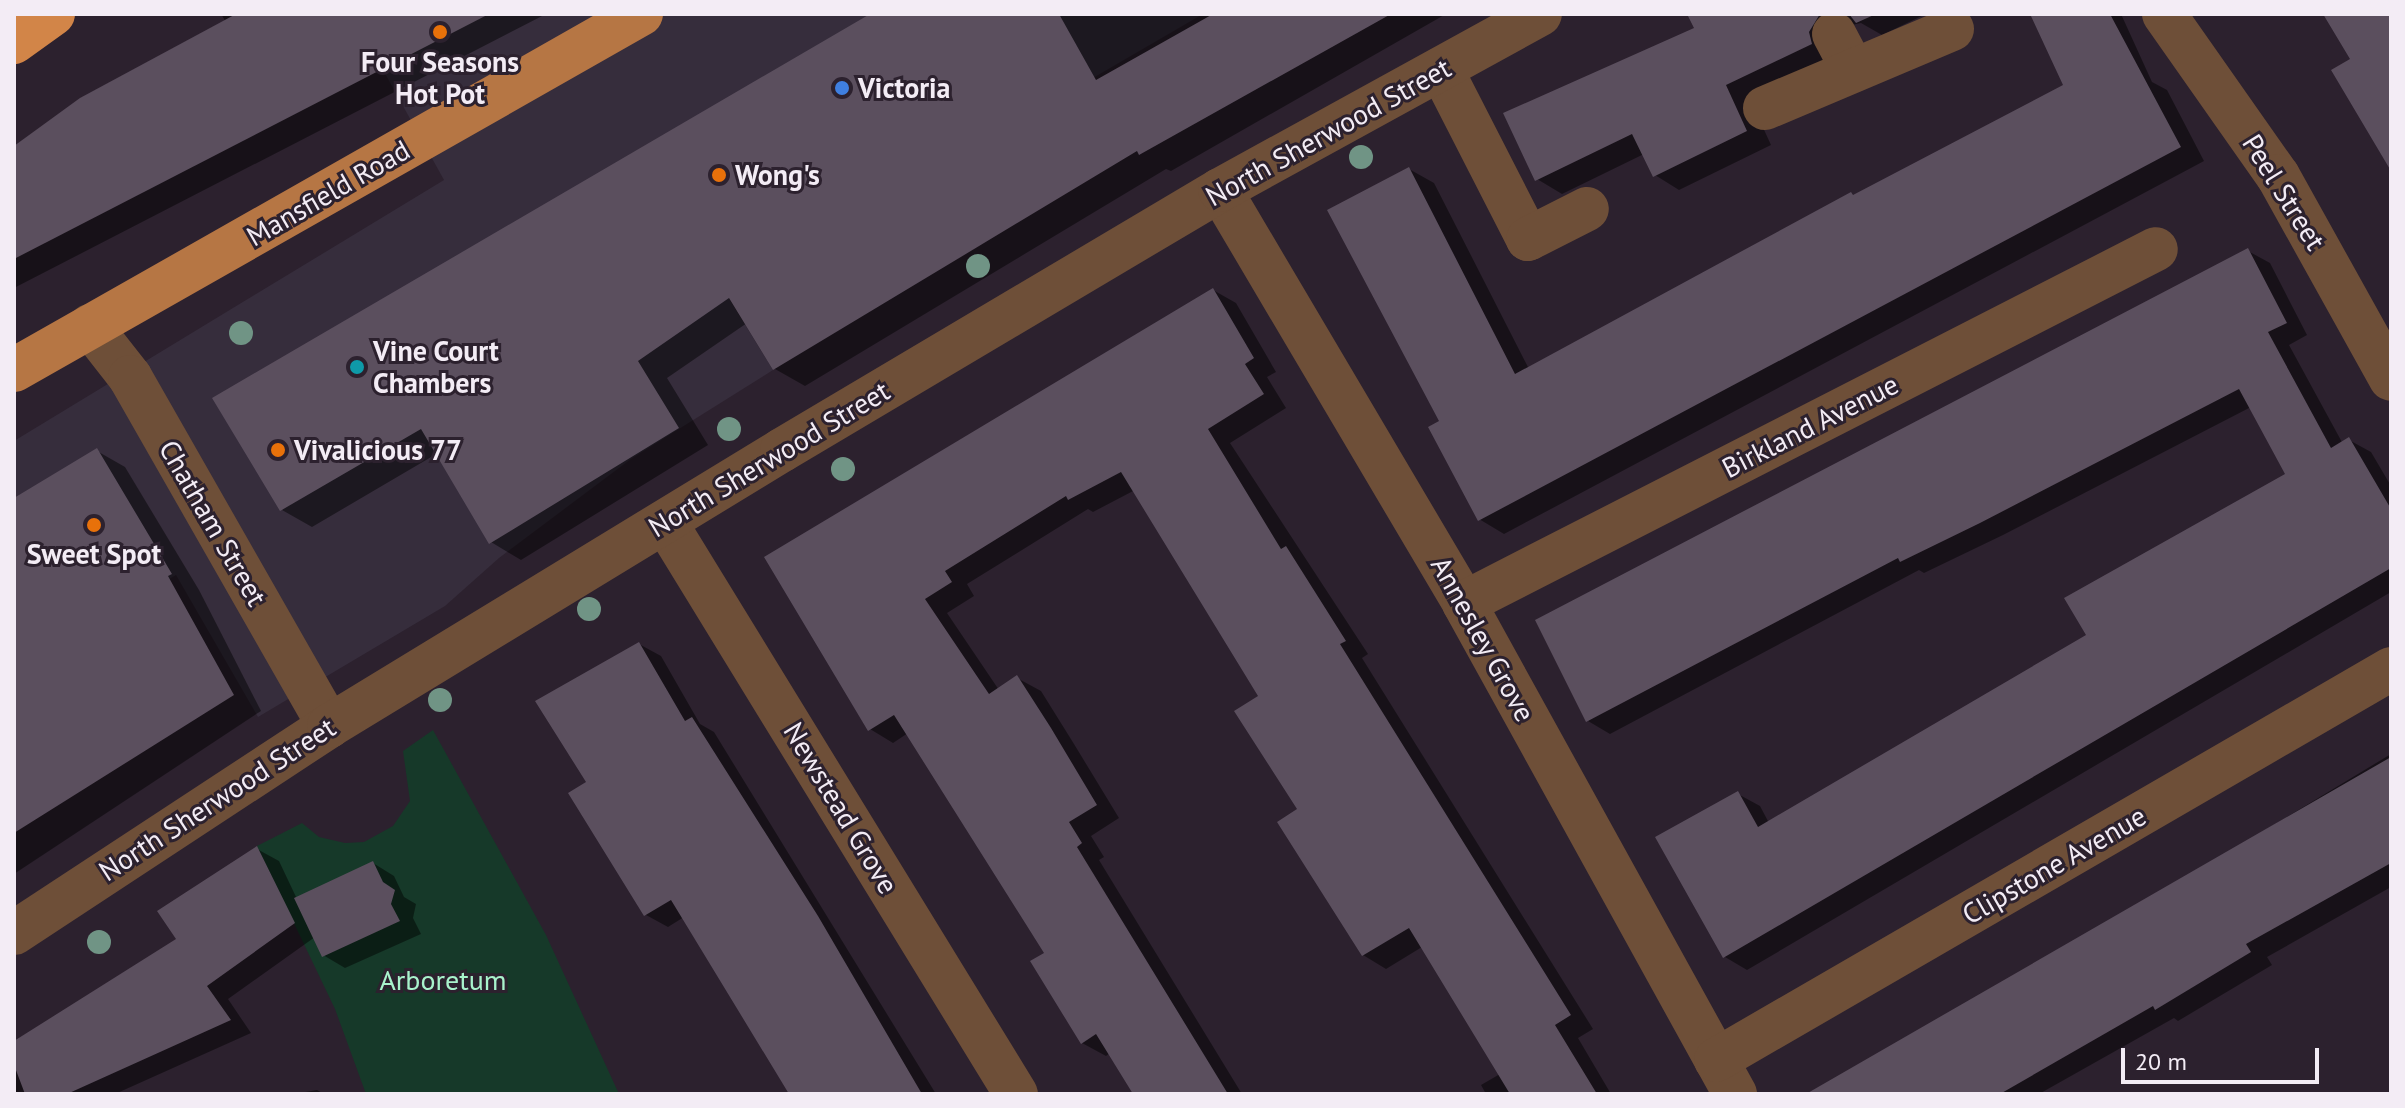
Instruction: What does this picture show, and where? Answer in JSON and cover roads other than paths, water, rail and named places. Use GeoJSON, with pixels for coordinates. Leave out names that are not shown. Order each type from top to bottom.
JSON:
{"type":"FeatureCollection","features":[{"type":"Feature","properties":{"kind":"highway"},"geometry":{"type":"LineString","coordinates":[[14,42],[53,14]]}},
{"type":"Feature","properties":{"kind":"main road","name":"Mansfield Road"},"geometry":{"type":"LineString","coordinates":[[14,370],[641,14]]}},
{"type":"Feature","properties":{"kind":"street","name":"North Sherwood Street"},"geometry":{"type":"LineString","coordinates":[[14,933],[329,726],[665,522],[1220,190],[1540,14]]}},
{"type":"Feature","properties":{"kind":"street","name":"Peel Street"},"geometry":{"type":"LineString","coordinates":[[2164,14],[2278,176],[2391,379]]}},
{"type":"Feature","properties":{"kind":"street"},"geometry":{"type":"LineString","coordinates":[[1765,108],[1844,52],[1952,29]]}},
{"type":"Feature","properties":{"kind":"street"},"geometry":{"type":"LineString","coordinates":[[1441,69],[1528,239],[1587,209]]}},
{"type":"Feature","properties":{"kind":"street","name":"Annesley Grove"},"geometry":{"type":"LineString","coordinates":[[1220,190],[1464,603],[1726,1077]]}},
{"type":"Feature","properties":{"kind":"street","name":"Birkland Avenue"},"geometry":{"type":"LineString","coordinates":[[1464,603],[2156,249]]}},
{"type":"Feature","properties":{"kind":"street","name":"Chatham Street"},"geometry":{"type":"LineString","coordinates":[[90,326],[130,377],[329,726]]}},
{"type":"Feature","properties":{"kind":"street","name":"Newstead Grove"},"geometry":{"type":"LineString","coordinates":[[665,522],[1016,1094]]}},
{"type":"Feature","properties":{"kind":"street","name":"Clipstone Avenue"},"geometry":{"type":"LineString","coordinates":[[1726,1077],[2391,669]]}},
{"type":"Feature","properties":{"kind":"place","name":"Four Seasons Hot Pot"},"geometry":{"type":"Point","coordinates":[440,32]}},
{"type":"Feature","properties":{"kind":"place","name":"Victoria"},"geometry":{"type":"Point","coordinates":[842,88]}},
{"type":"Feature","properties":{"kind":"place","name":"Wong's"},"geometry":{"type":"Point","coordinates":[719,175]}},
{"type":"Feature","properties":{"kind":"place","name":"Vine Court Chambers"},"geometry":{"type":"Point","coordinates":[357,367]}},
{"type":"Feature","properties":{"kind":"place","name":"Vivalicious 77"},"geometry":{"type":"Point","coordinates":[278,450]}},
{"type":"Feature","properties":{"kind":"place","name":"Sweet Spot"},"geometry":{"type":"Point","coordinates":[94,525]}},
{"type":"Feature","properties":{"kind":"park label","name":"Arboretum"},"geometry":{"type":"Point","coordinates":[443,980]}}]}
